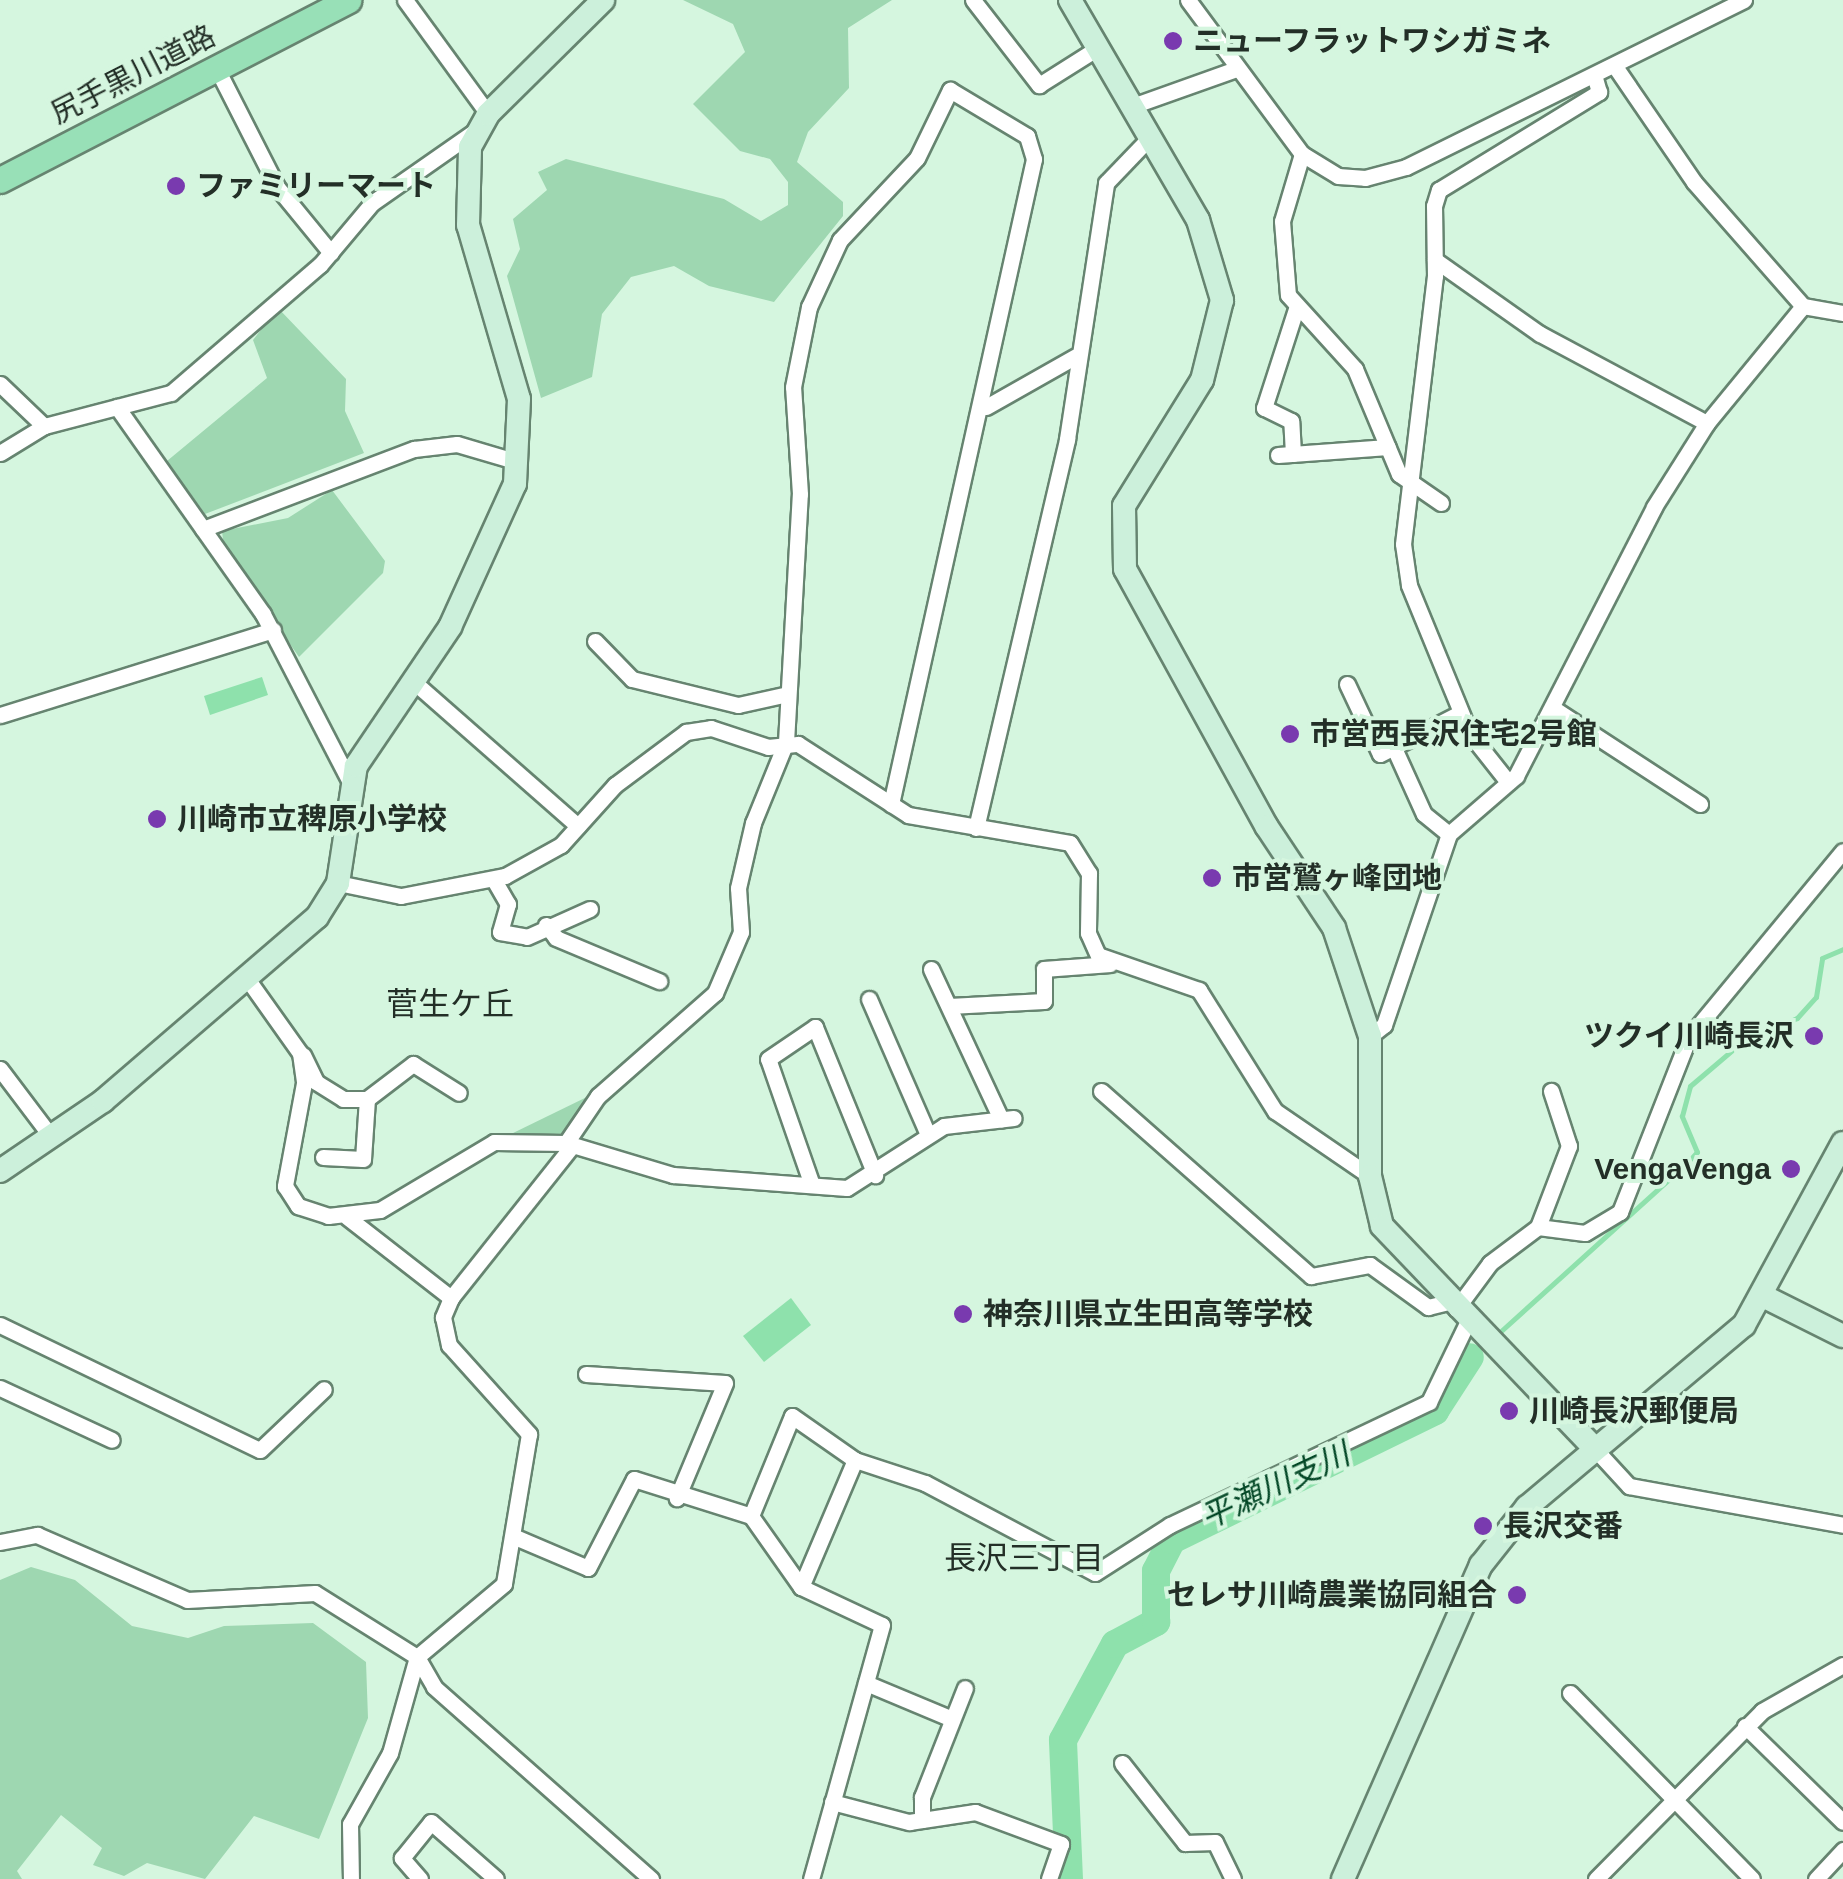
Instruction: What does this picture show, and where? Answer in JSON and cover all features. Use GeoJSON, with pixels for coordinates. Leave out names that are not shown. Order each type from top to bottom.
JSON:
{"type":"FeatureCollection","features":[{"type":"Feature","properties":{"kind":"main road","name":"尻手黒川道路"},"geometry":{"type":"LineString","coordinates":[[3,171],[217,69],[348,0]]}},
{"type":"Feature","properties":{"kind":"street"},"geometry":{"type":"LineString","coordinates":[[0,1171],[104,1101],[317,917],[338,883],[350,782],[414,682],[495,541],[518,462],[519,399],[465,196],[483,122],[405,0]]}},
{"type":"Feature","properties":{"kind":"street"},"geometry":{"type":"LineString","coordinates":[[0,454],[44,426],[184,384],[332,253],[372,203],[483,122],[603,0]]}},
{"type":"Feature","properties":{"kind":"street"},"geometry":{"type":"LineString","coordinates":[[973,0],[1038,85],[1099,47]]}},
{"type":"Feature","properties":{"kind":"street"},"geometry":{"type":"LineString","coordinates":[[1070,0],[1136,105],[1210,250],[1222,324],[1202,380],[1129,494],[1125,569],[1267,827],[1326,910],[1370,1036],[1370,1176],[1387,1235],[1628,1486],[1843,1524]]}},
{"type":"Feature","properties":{"kind":"street"},"geometry":{"type":"LineString","coordinates":[[1188,0],[1302,154],[1338,176],[1406,168],[1744,0]]}},
{"type":"Feature","properties":{"kind":"street"},"geometry":{"type":"LineString","coordinates":[[1614,65],[1694,182],[1803,306],[1843,312]]}},
{"type":"Feature","properties":{"kind":"street"},"geometry":{"type":"LineString","coordinates":[[217,69],[277,187],[332,253]]}},
{"type":"Feature","properties":{"kind":"street"},"geometry":{"type":"LineString","coordinates":[[1136,105],[1236,69]]}},
{"type":"Feature","properties":{"kind":"street"},"geometry":{"type":"LineString","coordinates":[[1508,782],[1460,713],[1408,585],[1409,485],[1440,190],[1599,92],[1594,75]]}},
{"type":"Feature","properties":{"kind":"street"},"geometry":{"type":"LineString","coordinates":[[350,1879],[350,1824],[390,1753],[417,1658],[451,1620],[498,1592],[515,1537],[526,1420],[449,1345],[442,1316],[569,1144],[598,1096],[715,993],[741,932],[738,888],[753,822],[786,742],[800,494],[793,387],[809,307],[840,240],[917,158],[950,90],[1034,146],[986,407],[891,804]]}},
{"type":"Feature","properties":{"kind":"street"},"geometry":{"type":"LineString","coordinates":[[976,828],[1067,439],[1076,356],[1106,183],[1152,135]]}},
{"type":"Feature","properties":{"kind":"street"},"geometry":{"type":"LineString","coordinates":[[1302,154],[1282,221],[1296,310],[1264,408],[1291,421],[1286,455],[1388,446]]}},
{"type":"Feature","properties":{"kind":"street"},"geometry":{"type":"LineString","coordinates":[[1435,260],[1540,334],[1707,423]]}},
{"type":"Feature","properties":{"kind":"street"},"geometry":{"type":"LineString","coordinates":[[1370,1036],[1384,1024],[1450,834],[1508,782],[1556,710],[1654,507],[1707,423],[1803,306]]}},
{"type":"Feature","properties":{"kind":"street"},"geometry":{"type":"LineString","coordinates":[[1296,310],[1355,368],[1409,485],[1441,504]]}},
{"type":"Feature","properties":{"kind":"street"},"geometry":{"type":"LineString","coordinates":[[986,407],[1076,356]]}},
{"type":"Feature","properties":{"kind":"street"},"geometry":{"type":"LineString","coordinates":[[0,384],[44,426]]}},
{"type":"Feature","properties":{"kind":"street"},"geometry":{"type":"LineString","coordinates":[[116,407],[273,630],[350,782]]}},
{"type":"Feature","properties":{"kind":"street"},"geometry":{"type":"LineString","coordinates":[[203,528],[414,448],[457,444],[518,462]]}},
{"type":"Feature","properties":{"kind":"street"},"geometry":{"type":"LineString","coordinates":[[0,714],[273,630]]}},
{"type":"Feature","properties":{"kind":"street"},"geometry":{"type":"LineString","coordinates":[[596,641],[632,680],[738,705],[788,694]]}},
{"type":"Feature","properties":{"kind":"street"},"geometry":{"type":"LineString","coordinates":[[414,682],[578,826]]}},
{"type":"Feature","properties":{"kind":"street"},"geometry":{"type":"LineString","coordinates":[[1347,684],[1380,754],[1460,713]]}},
{"type":"Feature","properties":{"kind":"street"},"geometry":{"type":"LineString","coordinates":[[1556,710],[1700,804]]}},
{"type":"Feature","properties":{"kind":"street"},"geometry":{"type":"LineString","coordinates":[[338,883],[400,896],[494,880],[578,826],[686,732],[711,728],[768,746],[786,742],[891,804],[948,828],[976,828],[1070,843],[1089,872],[1089,940],[1110,964]]}},
{"type":"Feature","properties":{"kind":"street"},"geometry":{"type":"LineString","coordinates":[[1394,748],[1424,814],[1450,834]]}},
{"type":"Feature","properties":{"kind":"street"},"geometry":{"type":"LineString","coordinates":[[1538,1226],[1585,1233],[1620,1212],[1690,1037],[1843,850]]}},
{"type":"Feature","properties":{"kind":"street"},"geometry":{"type":"LineString","coordinates":[[494,880],[508,904],[500,932],[527,937],[590,908]]}},
{"type":"Feature","properties":{"kind":"street"},"geometry":{"type":"LineString","coordinates":[[546,925],[556,938],[659,981]]}},
{"type":"Feature","properties":{"kind":"street"},"geometry":{"type":"LineString","coordinates":[[948,1006],[1044,1001],[1044,970],[1110,964],[1199,990],[1275,1110],[1370,1176]]}},
{"type":"Feature","properties":{"kind":"street"},"geometry":{"type":"LineString","coordinates":[[347,1218],[380,1210],[494,1142],[569,1144],[673,1175],[847,1188],[876,1174],[928,1136],[1007,1118],[931,969]]}},
{"type":"Feature","properties":{"kind":"street"},"geometry":{"type":"LineString","coordinates":[[246,978],[326,1092],[368,1099]]}},
{"type":"Feature","properties":{"kind":"street"},"geometry":{"type":"LineString","coordinates":[[869,999],[928,1136]]}},
{"type":"Feature","properties":{"kind":"street"},"geometry":{"type":"LineString","coordinates":[[812,1185],[768,1059],[815,1027],[876,1174]]}},
{"type":"Feature","properties":{"kind":"street"},"geometry":{"type":"LineString","coordinates":[[300,1054],[304,1083],[285,1186],[298,1206],[347,1218],[452,1298]]}},
{"type":"Feature","properties":{"kind":"street"},"geometry":{"type":"LineString","coordinates":[[322,1157],[363,1159],[368,1099],[404,1064],[459,1093]]}},
{"type":"Feature","properties":{"kind":"street"},"geometry":{"type":"LineString","coordinates":[[0,1069],[50,1135]]}},
{"type":"Feature","properties":{"kind":"street"},"geometry":{"type":"LineString","coordinates":[[751,1516],[792,1416],[855,1460],[925,1483],[1095,1573],[1170,1525],[1429,1402],[1462,1316],[1490,1263],[1538,1226],[1569,1146],[1552,1091]]}},
{"type":"Feature","properties":{"kind":"street"},"geometry":{"type":"LineString","coordinates":[[1101,1092],[1311,1276],[1370,1265],[1428,1307],[1462,1316]]}},
{"type":"Feature","properties":{"kind":"street"},"geometry":{"type":"LineString","coordinates":[[1343,1879],[1482,1565],[1527,1508],[1706,1358],[1765,1297],[1843,1142]]}},
{"type":"Feature","properties":{"kind":"street"},"geometry":{"type":"LineString","coordinates":[[1765,1297],[1843,1336]]}},
{"type":"Feature","properties":{"kind":"street"},"geometry":{"type":"LineString","coordinates":[[0,1325],[260,1450],[324,1389]]}},
{"type":"Feature","properties":{"kind":"street"},"geometry":{"type":"LineString","coordinates":[[586,1374],[725,1384],[678,1498]]}},
{"type":"Feature","properties":{"kind":"street"},"geometry":{"type":"LineString","coordinates":[[0,1388],[112,1440]]}},
{"type":"Feature","properties":{"kind":"street"},"geometry":{"type":"LineString","coordinates":[[801,1587],[855,1460]]}},
{"type":"Feature","properties":{"kind":"street"},"geometry":{"type":"LineString","coordinates":[[515,1537],[588,1568],[634,1479],[678,1498],[751,1516],[801,1587],[882,1625],[812,1879]]}},
{"type":"Feature","properties":{"kind":"street"},"geometry":{"type":"LineString","coordinates":[[0,1542],[37,1535],[187,1600],[314,1593],[417,1658],[434,1687],[651,1879]]}},
{"type":"Feature","properties":{"kind":"street"},"geometry":{"type":"LineString","coordinates":[[1596,1879],[1668,1796],[1745,1726],[1843,1665]]}},
{"type":"Feature","properties":{"kind":"street"},"geometry":{"type":"LineString","coordinates":[[866,1683],[952,1720]]}},
{"type":"Feature","properties":{"kind":"street"},"geometry":{"type":"LineString","coordinates":[[922,1820],[922,1797],[965,1688]]}},
{"type":"Feature","properties":{"kind":"street"},"geometry":{"type":"LineString","coordinates":[[1570,1693],[1752,1879]]}},
{"type":"Feature","properties":{"kind":"street"},"geometry":{"type":"LineString","coordinates":[[1745,1726],[1843,1822]]}},
{"type":"Feature","properties":{"kind":"street"},"geometry":{"type":"LineString","coordinates":[[1122,1763],[1185,1843],[1215,1842],[1233,1879]]}},
{"type":"Feature","properties":{"kind":"street"},"geometry":{"type":"LineString","coordinates":[[832,1802],[922,1820],[974,1812],[1061,1844],[1049,1879]]}},
{"type":"Feature","properties":{"kind":"street"},"geometry":{"type":"LineString","coordinates":[[420,1879],[402,1858],[431,1822],[496,1879]]}},
{"type":"Feature","properties":{"kind":"street"},"geometry":{"type":"LineString","coordinates":[[1816,1879],[1843,1850]]}},
{"type":"Feature","properties":{"kind":"shaded area"},"geometry":{"type":"Polygon","coordinates":[[[683,0],[892,0],[848,28],[849,88],[808,132],[797,162],[843,202],[843,216],[774,302],[709,286],[674,266],[631,277],[602,314],[592,377],[541,398],[507,276],[520,249],[513,219],[547,190],[538,172],[566,159],[724,199],[761,221],[788,205],[788,182],[770,159],[740,151],[693,104],[745,52],[733,24],[683,0]]]}},
{"type":"Feature","properties":{"kind":"shaded area"},"geometry":{"type":"Polygon","coordinates":[[[278,308],[346,379],[345,411],[364,453],[205,514],[167,461],[267,378],[253,340],[278,308]]]}},
{"type":"Feature","properties":{"kind":"shaded area"},"geometry":{"type":"Polygon","coordinates":[[[332,490],[385,561],[383,573],[299,657],[224,549],[222,531],[288,518],[332,490]]]}},
{"type":"Feature","properties":{"kind":"shaded area"},"geometry":{"type":"Polygon","coordinates":[[[262,677],[268,695],[210,715],[204,696],[262,677]]]}},
{"type":"Feature","properties":{"kind":"shaded area"},"geometry":{"type":"Polygon","coordinates":[[[591,1095],[561,1137],[509,1135],[591,1095]]]}},
{"type":"Feature","properties":{"kind":"shaded area"},"geometry":{"type":"Polygon","coordinates":[[[791,1298],[811,1325],[764,1362],[743,1336],[791,1298]]]}},
{"type":"Feature","properties":{"kind":"shaded area"},"geometry":{"type":"Polygon","coordinates":[[[31,1567],[75,1580],[132,1626],[188,1638],[224,1626],[313,1623],[366,1662],[368,1718],[319,1839],[254,1816],[205,1879],[147,1863],[124,1876],[93,1865],[102,1848],[61,1815],[17,1871],[22,1879],[0,1879],[0,1580],[31,1567]]]}},
{"type":"Feature","properties":{"kind":"waterway","name":"平瀬川支川"},"geometry":{"type":"LineString","coordinates":[[1501,1331],[1697,1152],[1682,1116],[1690,1086],[1737,1046],[1797,1018],[1816,997],[1822,958],[1843,949]]}},
{"type":"Feature","properties":{"kind":"waterway","name":"平瀬川支川"},"geometry":{"type":"LineString","coordinates":[[1470,1357],[1483,1344]]}},
{"type":"Feature","properties":{"kind":"waterway","name":"平瀬川支川"},"geometry":{"type":"LineString","coordinates":[[1069,1879],[1063,1740],[1115,1644],[1156,1622],[1156,1571],[1172,1540],[1435,1411],[1470,1357]]}},
{"type":"Feature","properties":{"kind":"place","name":"ニューフラットワシガミネ"},"geometry":{"type":"Point","coordinates":[1173,41]}},
{"type":"Feature","properties":{"kind":"place","name":"ファミリーマート"},"geometry":{"type":"Point","coordinates":[176,186]}},
{"type":"Feature","properties":{"kind":"place","name":"市営西長沢住宅2号館"},"geometry":{"type":"Point","coordinates":[1290,734]}},
{"type":"Feature","properties":{"kind":"place","name":"川崎市立稗原小学校"},"geometry":{"type":"Point","coordinates":[157,819]}},
{"type":"Feature","properties":{"kind":"place","name":"市営鷲ヶ峰団地"},"geometry":{"type":"Point","coordinates":[1212,878]}},
{"type":"Feature","properties":{"kind":"place","name":"ツクイ川崎長沢"},"geometry":{"type":"Point","coordinates":[1814,1036]}},
{"type":"Feature","properties":{"kind":"place","name":"VengaVenga"},"geometry":{"type":"Point","coordinates":[1791,1169]}},
{"type":"Feature","properties":{"kind":"place","name":"神奈川県立生田高等学校"},"geometry":{"type":"Point","coordinates":[963,1314]}},
{"type":"Feature","properties":{"kind":"place","name":"川崎長沢郵便局"},"geometry":{"type":"Point","coordinates":[1509,1411]}},
{"type":"Feature","properties":{"kind":"place","name":"長沢交番"},"geometry":{"type":"Point","coordinates":[1483,1526]}},
{"type":"Feature","properties":{"kind":"place","name":"セレサ川崎農業協同組合"},"geometry":{"type":"Point","coordinates":[1517,1595]}},
{"type":"Feature","properties":{"kind":"district","name":"菅生ケ丘"},"geometry":{"type":"Point","coordinates":[450,1004]}},
{"type":"Feature","properties":{"kind":"district","name":"長沢三丁目"},"geometry":{"type":"Point","coordinates":[1024,1558]}}]}
